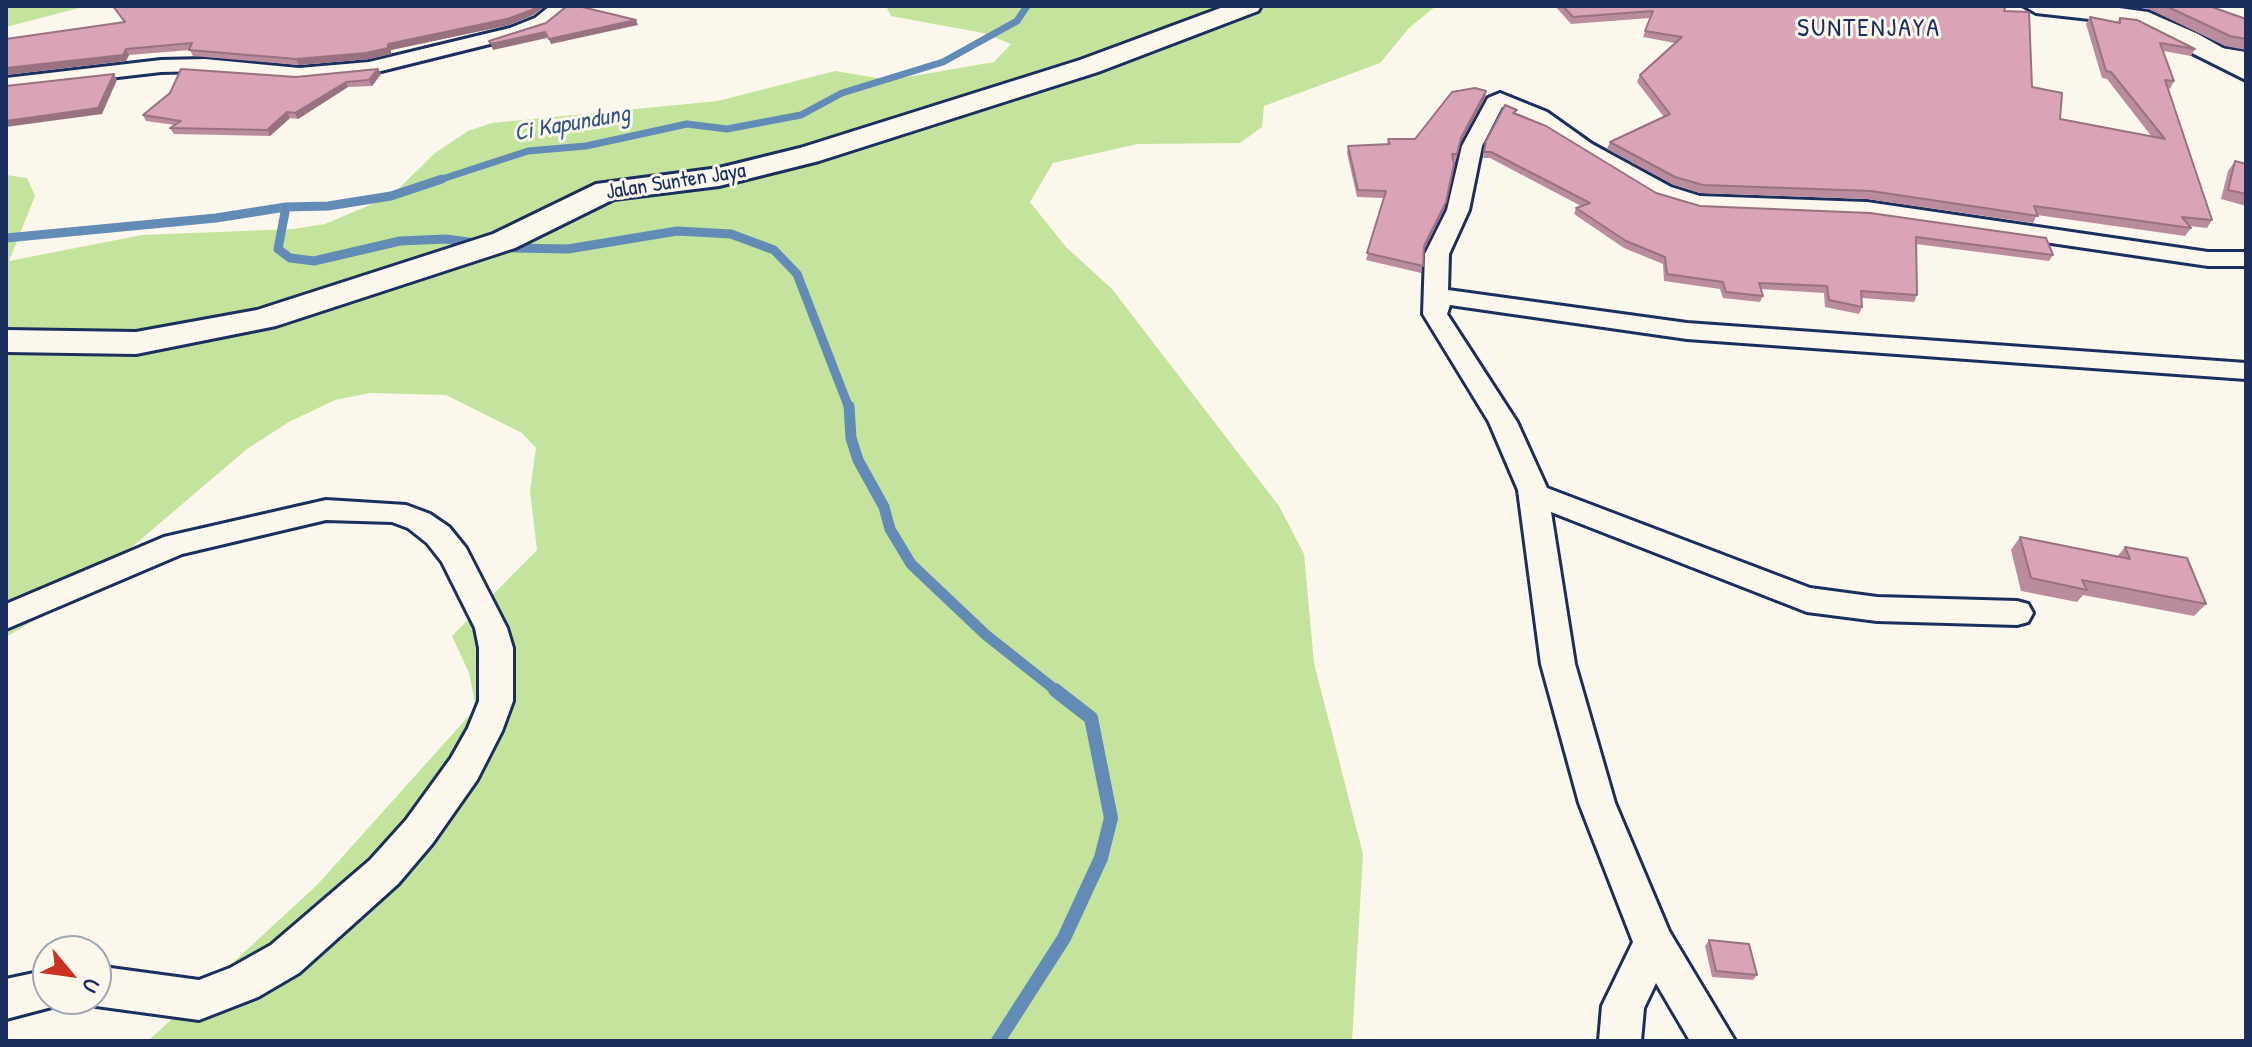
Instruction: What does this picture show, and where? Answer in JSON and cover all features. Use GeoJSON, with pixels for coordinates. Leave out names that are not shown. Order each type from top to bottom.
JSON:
{"type":"FeatureCollection","features":[{"type":"Feature","properties":{"kind":"main road","name":"Jalan Sunten Jaya"},"geometry":{"type":"LineString","coordinates":[[6,341],[136,343],[264,319],[494,244],[607,191],[730,175],[795,159],[1089,66],[1249,6]]}},
{"type":"Feature","properties":{"kind":"main road"},"geometry":{"type":"LineString","coordinates":[[2036,6],[2139,17],[2215,53],[2246,72]]}},
{"type":"Feature","properties":{"kind":"street"},"geometry":{"type":"LineString","coordinates":[[6,84],[161,66],[205,65],[299,74],[369,68],[508,35],[541,22],[561,6]]}},
{"type":"Feature","properties":{"kind":"street"},"geometry":{"type":"LineString","coordinates":[[2215,53],[2246,58]]}},
{"type":"Feature","properties":{"kind":"street"},"geometry":{"type":"LineString","coordinates":[[1714,1041],[1654,943],[1597,803],[1558,664],[1533,494],[1518,449],[1435,314],[1437,254],[1458,210],[1472,146],[1495,102],[1500,99],[1540,116],[1585,148],[1663,192],[1698,203],[1867,209],[2208,259],[2246,259]]}},
{"type":"Feature","properties":{"kind":"street"},"geometry":{"type":"LineString","coordinates":[[1436,303],[1441,296],[1453,296],[1687,331],[2246,371]]}},
{"type":"Feature","properties":{"kind":"street"},"geometry":{"type":"LineString","coordinates":[[1533,494],[1807,600],[1877,609],[2017,613]]}},
{"type":"Feature","properties":{"kind":"street"},"geometry":{"type":"LineString","coordinates":[[6,617],[175,545],[326,510],[365,510],[395,512],[419,521],[438,535],[455,556],[491,628],[496,648],[496,701],[484,731],[455,781],[384,872],[285,959],[243,983],[199,1000],[112,988]]}},
{"type":"Feature","properties":{"kind":"street"},"geometry":{"type":"LineString","coordinates":[[1620,1041],[1623,1006],[1654,943]]}},
{"type":"Feature","properties":{"kind":"street"},"geometry":{"type":"LineString","coordinates":[[6,999],[32,993]]}},
{"type":"Feature","properties":{"kind":"green space"},"geometry":{"type":"Polygon","coordinates":[[[6,6],[87,6],[6,27],[6,6]]]}},
{"type":"Feature","properties":{"kind":"green space"},"geometry":{"type":"Polygon","coordinates":[[[1436,6],[1409,28],[1380,63],[1264,106],[1262,127],[1240,143],[1138,144],[1053,163],[1030,202],[1066,247],[1112,289],[1279,506],[1304,554],[1314,663],[1363,854],[1352,1041],[148,1041],[317,885],[476,708],[469,673],[452,636],[537,550],[530,491],[536,448],[522,433],[446,395],[370,393],[335,400],[289,422],[247,449],[72,598],[6,637],[6,175],[27,178],[35,196],[9,261],[142,235],[293,229],[325,224],[391,196],[435,153],[468,131],[492,123],[718,101],[835,71],[890,80],[994,62],[1011,44],[983,33],[891,16],[887,8],[1436,6]]]}},
{"type":"Feature","properties":{"kind":"building"},"geometry":{"type":"Polygon","coordinates":[[[113,6],[536,6],[507,19],[388,44],[388,48],[366,53],[296,59],[189,50],[192,43],[126,49],[123,55],[6,68],[6,39],[125,22],[113,6]]]}},
{"type":"Feature","properties":{"kind":"building"},"geometry":{"type":"Polygon","coordinates":[[[567,6],[636,20],[549,39],[545,32],[491,44],[489,41],[546,23],[567,6]]]}},
{"type":"Feature","properties":{"kind":"building"},"geometry":{"type":"Polygon","coordinates":[[[1563,6],[2006,6],[2004,11],[2029,12],[2032,87],[2062,93],[2060,119],[2165,139],[2111,72],[2106,71],[2090,17],[2120,23],[2120,18],[2137,20],[2195,49],[2160,43],[2174,81],[2165,80],[2212,220],[2182,217],[2191,228],[2034,206],[2038,216],[1871,191],[1703,185],[1675,177],[1610,142],[1670,114],[1640,75],[1682,37],[1645,31],[1653,11],[1573,17],[1563,6]]]}},
{"type":"Feature","properties":{"kind":"building"},"geometry":{"type":"Polygon","coordinates":[[[2166,6],[2209,6],[2246,19],[2246,39],[2230,36],[2166,6]]]}},
{"type":"Feature","properties":{"kind":"building"},"geometry":{"type":"Polygon","coordinates":[[[181,69],[296,77],[378,69],[369,80],[346,82],[295,113],[287,112],[267,130],[170,128],[181,121],[143,115],[170,93],[181,69]]]}},
{"type":"Feature","properties":{"kind":"building"},"geometry":{"type":"Polygon","coordinates":[[[114,74],[98,108],[6,121],[6,86],[114,74]]]}},
{"type":"Feature","properties":{"kind":"building"},"geometry":{"type":"Polygon","coordinates":[[[1475,88],[1486,91],[1461,138],[1457,154],[1452,154],[1454,164],[1446,202],[1424,246],[1423,266],[1367,253],[1386,191],[1358,190],[1348,146],[1390,144],[1388,139],[1415,139],[1452,92],[1475,88]]]}},
{"type":"Feature","properties":{"kind":"building"},"geometry":{"type":"Polygon","coordinates":[[[1505,105],[1517,110],[1513,113],[1546,126],[1656,193],[1700,206],[1870,213],[2046,238],[2053,255],[1916,237],[1917,295],[1861,291],[1862,307],[1829,300],[1827,286],[1759,283],[1763,296],[1726,292],[1723,282],[1667,274],[1665,257],[1626,241],[1576,208],[1590,203],[1491,152],[1484,152],[1486,141],[1505,105]]]}},
{"type":"Feature","properties":{"kind":"building"},"geometry":{"type":"Polygon","coordinates":[[[2235,161],[2246,164],[2246,194],[2228,190],[2235,161]]]}},
{"type":"Feature","properties":{"kind":"building"},"geometry":{"type":"Polygon","coordinates":[[[2020,537],[2130,559],[2125,547],[2187,558],[2206,604],[2082,580],[2087,590],[2031,578],[2020,537]]]}},
{"type":"Feature","properties":{"kind":"building"},"geometry":{"type":"Polygon","coordinates":[[[1709,940],[1749,944],[1757,975],[1716,971],[1709,940]]]}},
{"type":"Feature","properties":{"kind":"waterway","name":"Ci Kapundung"},"geometry":{"type":"LineString","coordinates":[[436,181],[528,151],[586,146],[687,124],[727,129],[801,115],[842,93],[943,62],[1017,21],[1027,6]]}},
{"type":"Feature","properties":{"kind":"waterway","name":"Ci Kapundung"},"geometry":{"type":"LineString","coordinates":[[436,181],[442,179]]}},
{"type":"Feature","properties":{"kind":"waterway","name":"Ci Kapundung"},"geometry":{"type":"LineString","coordinates":[[286,207],[328,206],[391,196],[436,181]]}},
{"type":"Feature","properties":{"kind":"waterway","name":"Ci Kapundung"},"geometry":{"type":"LineString","coordinates":[[6,238],[216,218],[286,207]]}},
{"type":"Feature","properties":{"kind":"waterway"},"geometry":{"type":"LineString","coordinates":[[286,207],[278,249],[290,258],[314,261],[400,241],[446,239],[514,248],[568,249],[677,231],[731,234],[774,250],[797,274],[849,408]]}},
{"type":"Feature","properties":{"kind":"waterway"},"geometry":{"type":"LineString","coordinates":[[849,406],[851,438],[858,460],[884,507],[890,529],[911,564],[986,635],[1058,692]]}},
{"type":"Feature","properties":{"kind":"waterway"},"geometry":{"type":"LineString","coordinates":[[998,1041],[1064,938],[1101,858],[1111,818],[1091,718],[1055,690]]}},
{"type":"Feature","properties":{"kind":"district","name":"SUNTENJAYA"},"geometry":{"type":"Point","coordinates":[1869,29]}}]}
